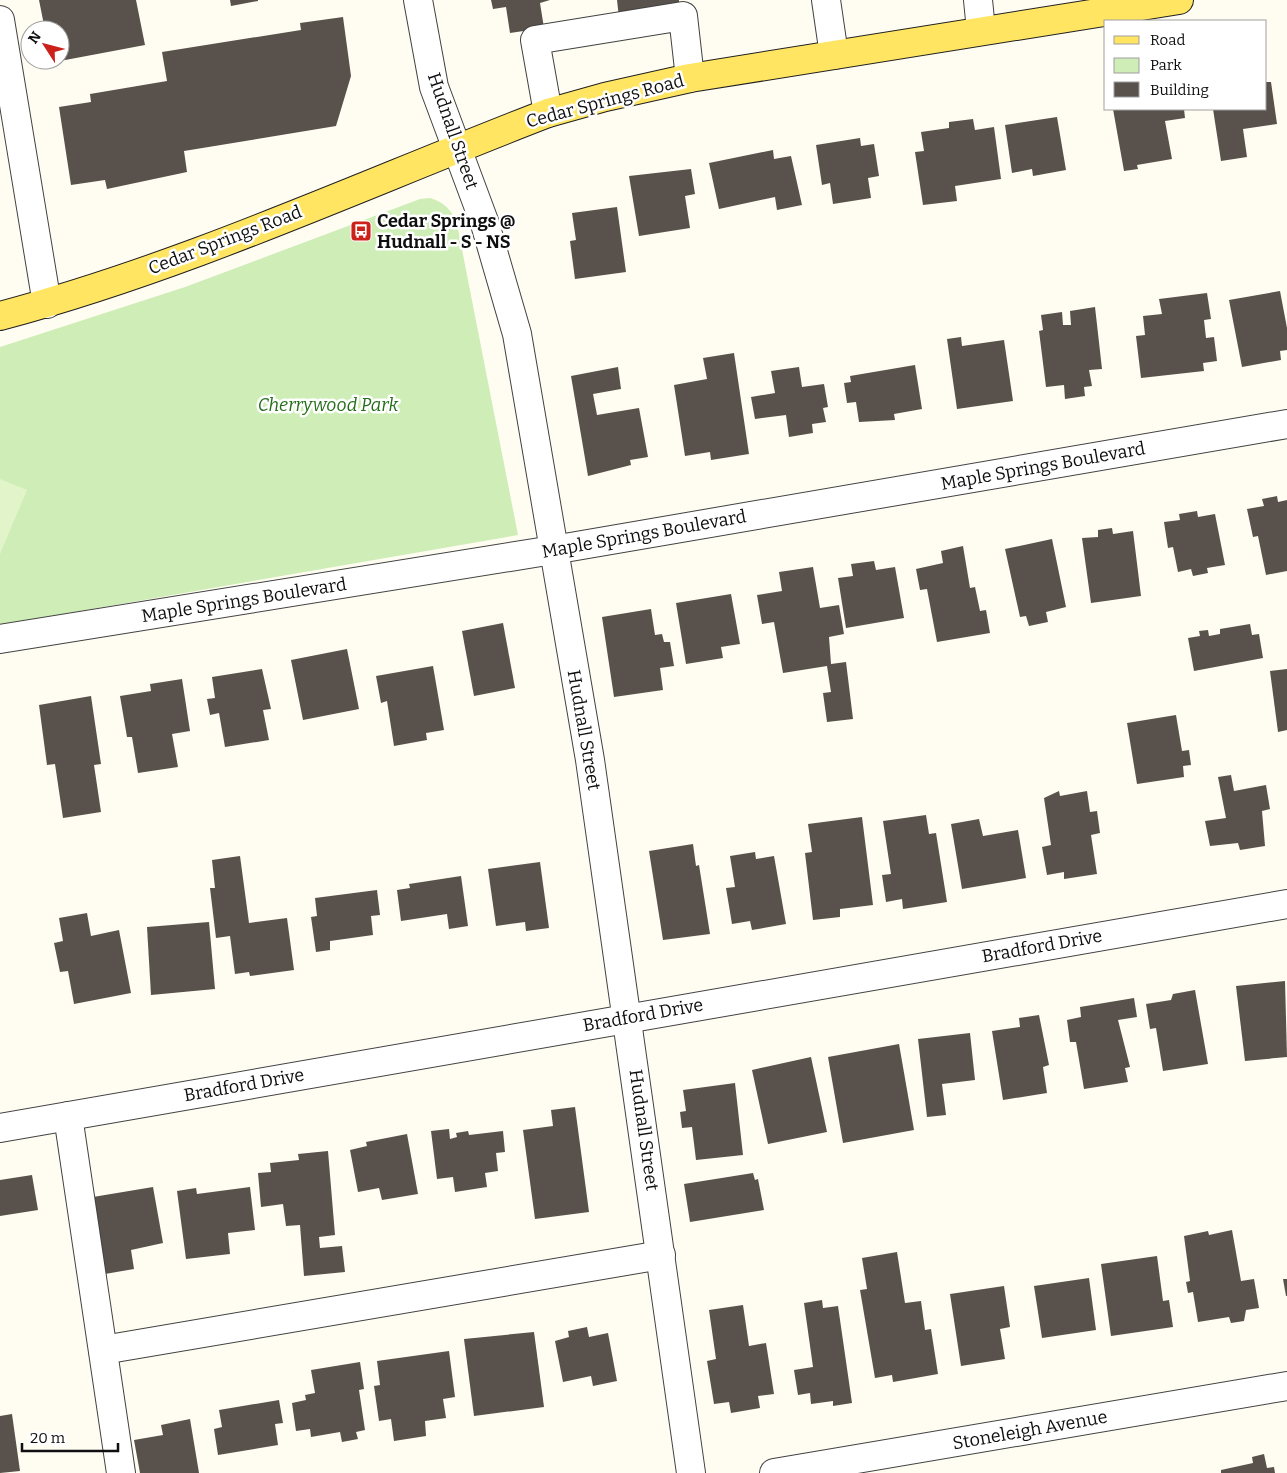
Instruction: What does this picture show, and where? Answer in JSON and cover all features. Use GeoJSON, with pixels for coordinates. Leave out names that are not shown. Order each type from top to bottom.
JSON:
{"type":"FeatureCollection","features":[{"type":"Feature","properties":{"kind":"main road","name":"Cedar Springs Road"},"geometry":{"type":"LineString","coordinates":[[0,316],[47,304],[196,253],[548,113],[604,97],[690,78],[981,30],[1089,6],[1179,0]]}},
{"type":"Feature","properties":{"kind":"street","name":"Hudnall Street"},"geometry":{"type":"LineString","coordinates":[[418,0],[434,87],[486,224],[517,334],[590,760],[692,1473]]}},
{"type":"Feature","properties":{"kind":"street"},"geometry":{"type":"LineString","coordinates":[[826,0],[834,55]]}},
{"type":"Feature","properties":{"kind":"street"},"geometry":{"type":"LineString","coordinates":[[978,0],[981,30]]}},
{"type":"Feature","properties":{"kind":"street"},"geometry":{"type":"LineString","coordinates":[[548,113],[535,40],[683,16],[690,78]]}},
{"type":"Feature","properties":{"kind":"street"},"geometry":{"type":"LineString","coordinates":[[0,20],[47,304]]}},
{"type":"Feature","properties":{"kind":"street","name":"Maple Springs Boulevard"},"geometry":{"type":"LineString","coordinates":[[0,639],[553,550],[1287,424]]}},
{"type":"Feature","properties":{"kind":"street","name":"Bradford Drive"},"geometry":{"type":"LineString","coordinates":[[0,1128],[628,1017],[1287,904]]}},
{"type":"Feature","properties":{"kind":"street"},"geometry":{"type":"LineString","coordinates":[[68,1116],[121,1473]]}},
{"type":"Feature","properties":{"kind":"street"},"geometry":{"type":"LineString","coordinates":[[103,1350],[661,1255]]}},
{"type":"Feature","properties":{"kind":"street","name":"Stoneleigh Avenue"},"geometry":{"type":"LineString","coordinates":[[774,1473],[1287,1386]]}},
{"type":"Feature","properties":{"kind":"green space","name":"Cherrywood Park"},"geometry":{"type":"Polygon","coordinates":[[[430,198],[447,207],[457,224],[518,535],[0,625],[0,347],[185,287],[420,199],[430,198]]]}},
{"type":"Feature","properties":{"kind":"green space"},"geometry":{"type":"Polygon","coordinates":[[[0,479],[27,490],[0,554],[0,479]]]}},
{"type":"Feature","properties":{"kind":"building"},"geometry":{"type":"Polygon","coordinates":[[[39,0],[136,0],[145,45],[70,59],[70,20],[43,20],[39,0]]]}},
{"type":"Feature","properties":{"kind":"building"},"geometry":{"type":"Polygon","coordinates":[[[230,0],[258,0],[258,1],[231,6],[230,0]]]}},
{"type":"Feature","properties":{"kind":"building"},"geometry":{"type":"Polygon","coordinates":[[[491,0],[550,0],[540,3],[544,28],[510,33],[506,7],[493,9],[491,0]]]}},
{"type":"Feature","properties":{"kind":"building"},"geometry":{"type":"Polygon","coordinates":[[[617,0],[679,0],[679,4],[619,18],[617,0]]]}},
{"type":"Feature","properties":{"kind":"building"},"geometry":{"type":"Polygon","coordinates":[[[343,17],[351,76],[336,126],[184,151],[187,172],[107,189],[105,180],[71,185],[59,107],[91,102],[90,94],[167,81],[162,52],[301,30],[300,23],[343,17]]]}},
{"type":"Feature","properties":{"kind":"building"},"geometry":{"type":"Polygon","coordinates":[[[1267,82],[1271,82],[1277,124],[1243,129],[1247,157],[1221,161],[1213,110],[1267,110],[1267,82]]]}},
{"type":"Feature","properties":{"kind":"building"},"geometry":{"type":"Polygon","coordinates":[[[1113,110],[1184,110],[1185,118],[1165,121],[1172,159],[1137,165],[1138,169],[1124,171],[1113,110]]]}},
{"type":"Feature","properties":{"kind":"building"},"geometry":{"type":"Polygon","coordinates":[[[1057,117],[1066,170],[1033,176],[1032,169],[1012,173],[1005,125],[1057,117]]]}},
{"type":"Feature","properties":{"kind":"building"},"geometry":{"type":"Polygon","coordinates":[[[973,119],[975,130],[994,127],[1001,179],[955,186],[957,201],[923,205],[915,152],[924,151],[921,132],[949,128],[949,122],[973,119]]]}},
{"type":"Feature","properties":{"kind":"building"},"geometry":{"type":"Polygon","coordinates":[[[860,138],[861,146],[874,144],[879,176],[868,178],[871,198],[833,204],[830,183],[822,185],[816,145],[860,138]]]}},
{"type":"Feature","properties":{"kind":"building"},"geometry":{"type":"Polygon","coordinates":[[[773,150],[774,159],[791,156],[802,205],[777,210],[775,197],[719,209],[709,163],[773,150]]]}},
{"type":"Feature","properties":{"kind":"building"},"geometry":{"type":"Polygon","coordinates":[[[691,169],[695,194],[685,196],[690,228],[639,236],[629,176],[691,169]]]}},
{"type":"Feature","properties":{"kind":"building"},"geometry":{"type":"Polygon","coordinates":[[[617,207],[626,272],[575,279],[570,241],[576,240],[572,213],[617,207]]]}},
{"type":"Feature","properties":{"kind":"building"},"geometry":{"type":"Polygon","coordinates":[[[1280,291],[1287,328],[1287,350],[1280,351],[1281,360],[1242,367],[1229,300],[1280,291]]]}},
{"type":"Feature","properties":{"kind":"building"},"geometry":{"type":"Polygon","coordinates":[[[1207,293],[1211,319],[1204,320],[1206,338],[1214,337],[1217,361],[1203,363],[1204,371],[1141,378],[1136,336],[1145,335],[1143,316],[1162,314],[1159,299],[1207,293]]]}},
{"type":"Feature","properties":{"kind":"building"},"geometry":{"type":"Polygon","coordinates":[[[1095,307],[1102,369],[1089,370],[1092,386],[1084,387],[1085,396],[1065,399],[1064,385],[1046,387],[1039,331],[1043,330],[1041,315],[1062,312],[1063,325],[1071,325],[1070,311],[1095,307]]]}},
{"type":"Feature","properties":{"kind":"building"},"geometry":{"type":"Polygon","coordinates":[[[961,337],[962,346],[1004,340],[1013,401],[957,409],[947,339],[961,337]]]}},
{"type":"Feature","properties":{"kind":"building"},"geometry":{"type":"Polygon","coordinates":[[[734,353],[749,454],[711,460],[710,452],[685,456],[674,385],[707,379],[703,358],[734,353]]]}},
{"type":"Feature","properties":{"kind":"building"},"geometry":{"type":"Polygon","coordinates":[[[915,365],[922,409],[894,414],[895,420],[859,422],[856,402],[847,403],[844,383],[851,382],[850,376],[915,365]]]}},
{"type":"Feature","properties":{"kind":"building"},"geometry":{"type":"Polygon","coordinates":[[[618,367],[621,389],[593,394],[597,415],[639,408],[648,457],[630,460],[631,465],[588,476],[571,376],[618,367]]]}},
{"type":"Feature","properties":{"kind":"building"},"geometry":{"type":"Polygon","coordinates":[[[799,367],[802,387],[824,384],[828,407],[823,408],[826,422],[812,424],[813,433],[789,437],[786,415],[755,419],[751,397],[775,393],[771,371],[799,367]]]}},
{"type":"Feature","properties":{"kind":"building"},"geometry":{"type":"Polygon","coordinates":[[[1277,496],[1278,502],[1287,500],[1287,571],[1266,575],[1258,536],[1253,537],[1247,509],[1264,506],[1262,499],[1277,496]]]}},
{"type":"Feature","properties":{"kind":"building"},"geometry":{"type":"Polygon","coordinates":[[[1197,511],[1198,517],[1215,514],[1225,565],[1207,568],[1208,573],[1193,576],[1191,569],[1178,572],[1173,547],[1168,548],[1164,522],[1180,520],[1179,514],[1197,511]]]}},
{"type":"Feature","properties":{"kind":"building"},"geometry":{"type":"Polygon","coordinates":[[[1112,528],[1113,534],[1133,531],[1141,596],[1091,603],[1082,538],[1098,537],[1098,530],[1112,528]]]}},
{"type":"Feature","properties":{"kind":"building"},"geometry":{"type":"Polygon","coordinates":[[[1052,539],[1066,607],[1046,612],[1048,622],[1029,626],[1026,616],[1020,617],[1005,549],[1052,539]]]}},
{"type":"Feature","properties":{"kind":"building"},"geometry":{"type":"Polygon","coordinates":[[[963,546],[970,588],[975,587],[980,611],[986,610],[990,633],[937,642],[927,589],[920,590],[916,569],[943,563],[941,551],[963,546]]]}},
{"type":"Feature","properties":{"kind":"building"},"geometry":{"type":"Polygon","coordinates":[[[874,561],[876,570],[895,567],[904,618],[846,628],[838,578],[853,576],[851,564],[874,561]]]}},
{"type":"Feature","properties":{"kind":"building"},"geometry":{"type":"Polygon","coordinates":[[[813,567],[820,608],[839,605],[844,634],[829,637],[831,664],[846,662],[853,719],[827,722],[823,693],[831,692],[827,666],[783,673],[774,622],[762,624],[757,595],[782,591],[779,572],[813,567]]]}},
{"type":"Feature","properties":{"kind":"building"},"geometry":{"type":"Polygon","coordinates":[[[731,594],[740,644],[721,647],[723,658],[686,664],[676,603],[731,594]]]}},
{"type":"Feature","properties":{"kind":"building"},"geometry":{"type":"Polygon","coordinates":[[[651,609],[655,635],[662,634],[664,642],[670,642],[674,666],[660,668],[663,690],[614,697],[602,617],[651,609]]]}},
{"type":"Feature","properties":{"kind":"building"},"geometry":{"type":"Polygon","coordinates":[[[503,623],[515,688],[474,696],[462,631],[503,623]]]}},
{"type":"Feature","properties":{"kind":"building"},"geometry":{"type":"Polygon","coordinates":[[[1250,624],[1252,635],[1259,634],[1263,658],[1194,671],[1188,638],[1200,636],[1199,631],[1208,630],[1209,636],[1220,634],[1220,629],[1250,624]]]}},
{"type":"Feature","properties":{"kind":"building"},"geometry":{"type":"Polygon","coordinates":[[[347,649],[359,709],[303,720],[291,660],[347,649]]]}},
{"type":"Feature","properties":{"kind":"building"},"geometry":{"type":"Polygon","coordinates":[[[433,666],[444,730],[426,733],[427,740],[394,746],[387,701],[381,703],[376,676],[433,666]]]}},
{"type":"Feature","properties":{"kind":"building"},"geometry":{"type":"Polygon","coordinates":[[[262,669],[271,709],[263,710],[269,740],[225,747],[219,713],[210,715],[207,699],[215,698],[212,677],[262,669]]]}},
{"type":"Feature","properties":{"kind":"building"},"geometry":{"type":"Polygon","coordinates":[[[1287,669],[1287,730],[1278,732],[1270,671],[1287,669]]]}},
{"type":"Feature","properties":{"kind":"building"},"geometry":{"type":"Polygon","coordinates":[[[182,679],[190,731],[172,734],[178,767],[138,773],[132,737],[127,737],[120,696],[151,691],[150,684],[182,679]]]}},
{"type":"Feature","properties":{"kind":"building"},"geometry":{"type":"Polygon","coordinates":[[[91,696],[101,764],[94,765],[101,812],[63,818],[55,764],[47,765],[39,705],[91,696]]]}},
{"type":"Feature","properties":{"kind":"building"},"geometry":{"type":"Polygon","coordinates":[[[1176,715],[1182,751],[1189,750],[1191,765],[1183,766],[1184,777],[1137,784],[1127,723],[1176,715]]]}},
{"type":"Feature","properties":{"kind":"building"},"geometry":{"type":"Polygon","coordinates":[[[1231,775],[1234,791],[1266,785],[1270,809],[1262,811],[1265,846],[1240,850],[1238,843],[1210,846],[1205,821],[1226,818],[1218,777],[1231,775]]]}},
{"type":"Feature","properties":{"kind":"building"},"geometry":{"type":"Polygon","coordinates":[[[1059,791],[1060,796],[1087,791],[1090,812],[1097,811],[1100,833],[1091,835],[1097,874],[1064,879],[1064,872],[1047,875],[1042,847],[1051,845],[1044,798],[1059,791]]]}},
{"type":"Feature","properties":{"kind":"building"},"geometry":{"type":"Polygon","coordinates":[[[926,815],[929,834],[936,833],[947,902],[903,909],[902,899],[886,902],[882,875],[891,874],[883,821],[926,815]]]}},
{"type":"Feature","properties":{"kind":"building"},"geometry":{"type":"Polygon","coordinates":[[[862,817],[873,905],[840,909],[840,917],[813,920],[805,853],[812,852],[808,824],[862,817]]]}},
{"type":"Feature","properties":{"kind":"building"},"geometry":{"type":"Polygon","coordinates":[[[979,819],[983,836],[1018,830],[1026,878],[962,889],[951,824],[979,819]]]}},
{"type":"Feature","properties":{"kind":"building"},"geometry":{"type":"Polygon","coordinates":[[[693,844],[696,866],[699,865],[710,934],[663,940],[649,851],[693,844]]]}},
{"type":"Feature","properties":{"kind":"building"},"geometry":{"type":"Polygon","coordinates":[[[755,852],[756,859],[774,856],[786,924],[752,930],[750,921],[732,924],[726,888],[735,887],[730,856],[755,852]]]}},
{"type":"Feature","properties":{"kind":"building"},"geometry":{"type":"Polygon","coordinates":[[[240,856],[249,923],[287,918],[294,970],[250,976],[249,972],[235,974],[230,936],[216,938],[210,888],[215,888],[212,860],[240,856]]]}},
{"type":"Feature","properties":{"kind":"building"},"geometry":{"type":"Polygon","coordinates":[[[540,862],[549,928],[526,931],[525,922],[496,926],[488,869],[540,862]]]}},
{"type":"Feature","properties":{"kind":"building"},"geometry":{"type":"Polygon","coordinates":[[[461,876],[468,926],[449,929],[447,914],[401,921],[397,890],[410,888],[409,884],[461,876]]]}},
{"type":"Feature","properties":{"kind":"building"},"geometry":{"type":"Polygon","coordinates":[[[377,890],[380,915],[371,916],[373,935],[330,941],[330,950],[316,952],[311,917],[317,916],[315,898],[377,890]]]}},
{"type":"Feature","properties":{"kind":"building"},"geometry":{"type":"Polygon","coordinates":[[[87,913],[91,936],[119,930],[131,993],[74,1004],[68,971],[60,972],[54,943],[63,941],[59,918],[87,913]]]}},
{"type":"Feature","properties":{"kind":"building"},"geometry":{"type":"Polygon","coordinates":[[[209,922],[215,989],[151,995],[147,927],[209,922]]]}},
{"type":"Feature","properties":{"kind":"building"},"geometry":{"type":"Polygon","coordinates":[[[1285,981],[1287,1057],[1245,1061],[1236,986],[1285,981]]]}},
{"type":"Feature","properties":{"kind":"building"},"geometry":{"type":"Polygon","coordinates":[[[1195,990],[1208,1064],[1163,1071],[1156,1028],[1150,1029],[1146,1004],[1171,1000],[1173,994],[1195,990]]]}},
{"type":"Feature","properties":{"kind":"building"},"geometry":{"type":"Polygon","coordinates":[[[1134,998],[1137,1017],[1118,1020],[1130,1067],[1125,1068],[1128,1082],[1084,1089],[1076,1042],[1070,1042],[1067,1020],[1081,1017],[1080,1007],[1134,998]]]}},
{"type":"Feature","properties":{"kind":"building"},"geometry":{"type":"Polygon","coordinates":[[[1039,1015],[1049,1065],[1043,1067],[1047,1093],[1003,1100],[992,1031],[1020,1027],[1019,1018],[1039,1015]]]}},
{"type":"Feature","properties":{"kind":"building"},"geometry":{"type":"Polygon","coordinates":[[[970,1033],[975,1080],[942,1084],[946,1115],[927,1117],[918,1039],[970,1033]]]}},
{"type":"Feature","properties":{"kind":"building"},"geometry":{"type":"Polygon","coordinates":[[[899,1044],[914,1130],[843,1143],[828,1057],[899,1044]]]}},
{"type":"Feature","properties":{"kind":"building"},"geometry":{"type":"Polygon","coordinates":[[[811,1057],[827,1132],[768,1144],[752,1070],[811,1057]]]}},
{"type":"Feature","properties":{"kind":"building"},"geometry":{"type":"Polygon","coordinates":[[[735,1083],[743,1155],[696,1160],[692,1127],[682,1128],[680,1112],[686,1111],[683,1090],[735,1083]]]}},
{"type":"Feature","properties":{"kind":"building"},"geometry":{"type":"Polygon","coordinates":[[[575,1107],[589,1212],[535,1219],[523,1130],[553,1126],[551,1110],[575,1107]]]}},
{"type":"Feature","properties":{"kind":"building"},"geometry":{"type":"Polygon","coordinates":[[[449,1129],[450,1139],[457,1137],[456,1133],[468,1131],[469,1135],[503,1131],[505,1152],[496,1153],[498,1171],[485,1173],[487,1187],[455,1192],[453,1177],[437,1179],[431,1131],[449,1129]]]}},
{"type":"Feature","properties":{"kind":"building"},"geometry":{"type":"Polygon","coordinates":[[[407,1134],[418,1194],[382,1200],[379,1188],[358,1192],[350,1150],[367,1146],[366,1142],[407,1134]]]}},
{"type":"Feature","properties":{"kind":"building"},"geometry":{"type":"Polygon","coordinates":[[[328,1151],[335,1235],[319,1237],[320,1248],[342,1246],[345,1272],[304,1276],[300,1225],[286,1226],[283,1204],[261,1207],[258,1173],[271,1172],[270,1163],[299,1160],[298,1154],[328,1151]]]}},
{"type":"Feature","properties":{"kind":"building"},"geometry":{"type":"Polygon","coordinates":[[[753,1173],[755,1180],[758,1179],[764,1210],[690,1222],[684,1184],[753,1173]]]}},
{"type":"Feature","properties":{"kind":"building"},"geometry":{"type":"Polygon","coordinates":[[[32,1175],[38,1210],[0,1216],[0,1180],[32,1175]]]}},
{"type":"Feature","properties":{"kind":"building"},"geometry":{"type":"Polygon","coordinates":[[[153,1187],[163,1243],[131,1250],[134,1269],[99,1275],[87,1198],[153,1187]]]}},
{"type":"Feature","properties":{"kind":"building"},"geometry":{"type":"Polygon","coordinates":[[[250,1187],[255,1230],[228,1233],[230,1254],[186,1259],[177,1191],[196,1188],[197,1194],[250,1187]]]}},
{"type":"Feature","properties":{"kind":"building"},"geometry":{"type":"Polygon","coordinates":[[[1232,1230],[1241,1281],[1254,1279],[1259,1308],[1246,1310],[1244,1321],[1231,1323],[1229,1317],[1198,1322],[1193,1292],[1188,1293],[1186,1282],[1190,1281],[1184,1236],[1208,1231],[1209,1235],[1232,1230]]]}},
{"type":"Feature","properties":{"kind":"building"},"geometry":{"type":"Polygon","coordinates":[[[897,1252],[905,1303],[921,1301],[925,1330],[931,1329],[938,1374],[893,1382],[892,1375],[875,1378],[860,1290],[867,1289],[862,1258],[897,1252]]]}},
{"type":"Feature","properties":{"kind":"building"},"geometry":{"type":"Polygon","coordinates":[[[1157,1256],[1163,1301],[1169,1300],[1173,1327],[1111,1336],[1101,1264],[1157,1256]]]}},
{"type":"Feature","properties":{"kind":"building"},"geometry":{"type":"Polygon","coordinates":[[[1089,1278],[1096,1330],[1042,1338],[1034,1286],[1089,1278]]]}},
{"type":"Feature","properties":{"kind":"building"},"geometry":{"type":"Polygon","coordinates":[[[1283,1279],[1287,1279],[1287,1296],[1286,1296],[1283,1279]]]}},
{"type":"Feature","properties":{"kind":"building"},"geometry":{"type":"Polygon","coordinates":[[[1004,1286],[1010,1327],[1000,1329],[1005,1359],[961,1366],[950,1294],[1004,1286]]]}},
{"type":"Feature","properties":{"kind":"building"},"geometry":{"type":"Polygon","coordinates":[[[822,1300],[823,1308],[838,1306],[852,1403],[833,1406],[833,1401],[811,1404],[810,1393],[798,1395],[794,1370],[813,1367],[804,1303],[822,1300]]]}},
{"type":"Feature","properties":{"kind":"building"},"geometry":{"type":"Polygon","coordinates":[[[743,1305],[749,1346],[766,1343],[774,1394],[758,1396],[760,1408],[731,1413],[729,1402],[714,1404],[707,1361],[716,1359],[709,1310],[743,1305]]]}},
{"type":"Feature","properties":{"kind":"building"},"geometry":{"type":"Polygon","coordinates":[[[587,1327],[589,1337],[608,1333],[617,1381],[593,1386],[591,1376],[563,1382],[555,1341],[569,1337],[568,1331],[587,1327]]]}},
{"type":"Feature","properties":{"kind":"building"},"geometry":{"type":"Polygon","coordinates":[[[534,1332],[544,1407],[474,1416],[464,1339],[534,1332]]]}},
{"type":"Feature","properties":{"kind":"building"},"geometry":{"type":"Polygon","coordinates":[[[449,1351],[455,1397],[443,1399],[446,1418],[425,1421],[426,1436],[394,1441],[391,1419],[379,1421],[374,1386],[380,1385],[377,1361],[449,1351]]]}},
{"type":"Feature","properties":{"kind":"building"},"geometry":{"type":"Polygon","coordinates":[[[360,1362],[364,1389],[359,1390],[365,1430],[356,1432],[358,1439],[342,1442],[340,1432],[311,1437],[310,1429],[296,1431],[292,1403],[306,1400],[305,1395],[315,1393],[311,1370],[360,1362]]]}},
{"type":"Feature","properties":{"kind":"building"},"geometry":{"type":"Polygon","coordinates":[[[279,1400],[283,1423],[275,1424],[278,1445],[218,1455],[214,1429],[222,1427],[219,1410],[279,1400]]]}},
{"type":"Feature","properties":{"kind":"building"},"geometry":{"type":"Polygon","coordinates":[[[12,1414],[20,1471],[0,1473],[0,1416],[12,1414]]]}},
{"type":"Feature","properties":{"kind":"building"},"geometry":{"type":"Polygon","coordinates":[[[190,1419],[199,1473],[140,1473],[134,1440],[163,1435],[161,1425],[190,1419]]]}},
{"type":"Feature","properties":{"kind":"building"},"geometry":{"type":"Polygon","coordinates":[[[1264,1454],[1267,1468],[1274,1467],[1275,1473],[1221,1473],[1221,1470],[1253,1463],[1252,1457],[1264,1454]]]}},
{"type":"Feature","properties":{"kind":"place","name":"Cedar Springs @ Hudnall - S - NS"},"geometry":{"type":"Point","coordinates":[361,231]}}]}
